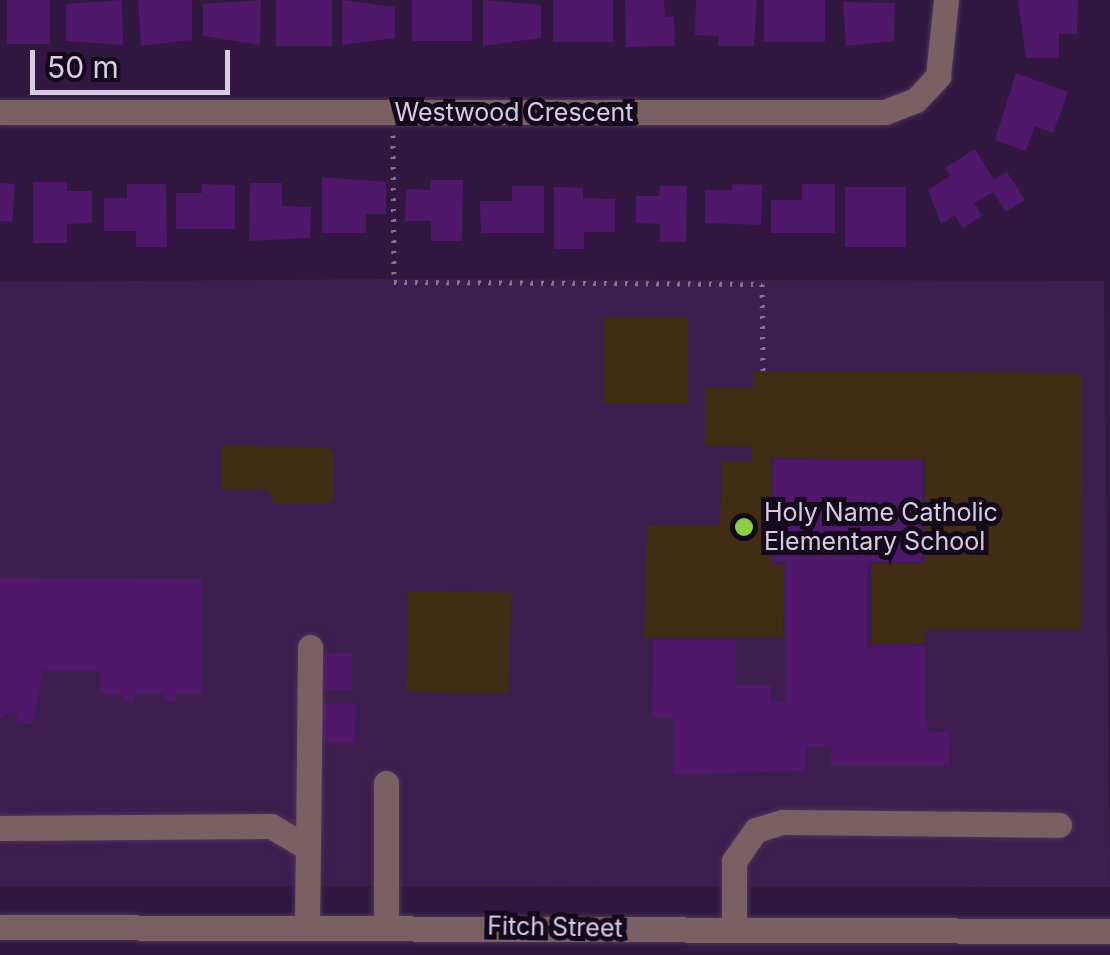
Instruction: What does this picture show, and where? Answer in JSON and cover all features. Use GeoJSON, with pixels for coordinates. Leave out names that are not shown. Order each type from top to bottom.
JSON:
{"type":"FeatureCollection","features":[{"type":"Feature","properties":{"kind":"street","name":"Westwood Crescent"},"geometry":{"type":"LineString","coordinates":[[0,112],[896,110],[916,100],[938,76],[946,0]]}},
{"type":"Feature","properties":{"kind":"street"},"geometry":{"type":"LineString","coordinates":[[307,924],[310,647]]}},
{"type":"Feature","properties":{"kind":"street"},"geometry":{"type":"LineString","coordinates":[[386,783],[386,925]]}},
{"type":"Feature","properties":{"kind":"street"},"geometry":{"type":"LineString","coordinates":[[734,928],[734,861],[756,830],[782,822],[1059,824]]}},
{"type":"Feature","properties":{"kind":"street"},"geometry":{"type":"LineString","coordinates":[[0,828],[271,826],[308,848]]}},
{"type":"Feature","properties":{"kind":"street","name":"Fitch Street"},"geometry":{"type":"LineString","coordinates":[[0,927],[307,924],[1110,931]]}},
{"type":"Feature","properties":{"kind":"path"},"geometry":{"type":"LineString","coordinates":[[393,112],[394,282],[762,284],[763,372]]}},
{"type":"Feature","properties":{"kind":"shaded area","name":"Holy Name Catholic Elementary School"},"geometry":{"type":"Polygon","coordinates":[[[1104,281],[1110,887],[0,886],[0,282],[1104,281]]]}},
{"type":"Feature","properties":{"kind":"shaded area"},"geometry":{"type":"Polygon","coordinates":[[[603,318],[688,318],[688,403],[603,403],[603,318]]]}},
{"type":"Feature","properties":{"kind":"shaded area"},"geometry":{"type":"Polygon","coordinates":[[[753,371],[1082,373],[1081,630],[926,629],[925,644],[872,643],[871,564],[925,564],[925,460],[772,458],[771,565],[784,565],[783,638],[644,638],[647,526],[720,525],[722,461],[751,461],[752,447],[705,446],[705,387],[753,387],[753,371]]]}},
{"type":"Feature","properties":{"kind":"shaded area"},"geometry":{"type":"Polygon","coordinates":[[[222,446],[327,447],[334,453],[334,498],[328,504],[274,504],[268,490],[222,489],[222,446]]]}},
{"type":"Feature","properties":{"kind":"shaded area"},"geometry":{"type":"Polygon","coordinates":[[[408,591],[511,593],[509,694],[406,692],[408,591]]]}},
{"type":"Feature","properties":{"kind":"building"},"geometry":{"type":"Polygon","coordinates":[[[7,0],[50,0],[50,44],[7,44],[7,0]]]}},
{"type":"Feature","properties":{"kind":"building"},"geometry":{"type":"Polygon","coordinates":[[[122,0],[123,45],[66,41],[66,4],[122,0]]]}},
{"type":"Feature","properties":{"kind":"building"},"geometry":{"type":"Polygon","coordinates":[[[138,0],[192,0],[192,40],[141,46],[138,0]]]}},
{"type":"Feature","properties":{"kind":"building"},"geometry":{"type":"Polygon","coordinates":[[[261,0],[260,45],[203,36],[203,4],[261,0]]]}},
{"type":"Feature","properties":{"kind":"building"},"geometry":{"type":"Polygon","coordinates":[[[276,0],[332,0],[332,46],[276,46],[276,0]]]}},
{"type":"Feature","properties":{"kind":"building"},"geometry":{"type":"Polygon","coordinates":[[[342,0],[395,7],[395,38],[342,45],[342,0]]]}},
{"type":"Feature","properties":{"kind":"building"},"geometry":{"type":"Polygon","coordinates":[[[412,0],[472,0],[472,41],[412,41],[412,0]]]}},
{"type":"Feature","properties":{"kind":"building"},"geometry":{"type":"Polygon","coordinates":[[[483,0],[541,5],[541,38],[483,46],[483,0]]]}},
{"type":"Feature","properties":{"kind":"building"},"geometry":{"type":"Polygon","coordinates":[[[553,0],[613,0],[613,42],[553,42],[553,0]]]}},
{"type":"Feature","properties":{"kind":"building"},"geometry":{"type":"Polygon","coordinates":[[[625,0],[664,0],[665,17],[674,16],[675,46],[626,47],[625,0]]]}},
{"type":"Feature","properties":{"kind":"building"},"geometry":{"type":"Polygon","coordinates":[[[696,0],[757,0],[754,46],[718,46],[719,36],[695,35],[696,0]]]}},
{"type":"Feature","properties":{"kind":"building"},"geometry":{"type":"Polygon","coordinates":[[[764,0],[825,0],[825,42],[764,42],[764,0]]]}},
{"type":"Feature","properties":{"kind":"building"},"geometry":{"type":"Polygon","coordinates":[[[1018,0],[1078,0],[1077,34],[1059,34],[1059,58],[1026,58],[1018,0]]]}},
{"type":"Feature","properties":{"kind":"building"},"geometry":{"type":"Polygon","coordinates":[[[843,2],[895,3],[894,41],[846,46],[843,2]]]}},
{"type":"Feature","properties":{"kind":"building"},"geometry":{"type":"Polygon","coordinates":[[[1016,73],[1068,92],[1053,133],[1035,126],[1026,151],[995,140],[1016,73]]]}},
{"type":"Feature","properties":{"kind":"building"},"geometry":{"type":"Polygon","coordinates":[[[975,149],[994,180],[1007,172],[1025,200],[1006,212],[993,192],[974,203],[982,216],[963,228],[955,215],[941,224],[928,190],[950,176],[945,168],[975,149]]]}},
{"type":"Feature","properties":{"kind":"building"},"geometry":{"type":"Polygon","coordinates":[[[322,177],[386,182],[386,214],[366,214],[366,233],[322,233],[322,177]]]}},
{"type":"Feature","properties":{"kind":"building"},"geometry":{"type":"Polygon","coordinates":[[[431,180],[463,180],[462,241],[431,241],[431,221],[405,221],[406,189],[430,190],[431,180]]]}},
{"type":"Feature","properties":{"kind":"building"},"geometry":{"type":"Polygon","coordinates":[[[33,182],[67,182],[67,191],[92,191],[92,223],[67,224],[67,243],[33,243],[33,182]]]}},
{"type":"Feature","properties":{"kind":"building"},"geometry":{"type":"Polygon","coordinates":[[[0,183],[15,184],[12,222],[0,221],[0,183]]]}},
{"type":"Feature","properties":{"kind":"building"},"geometry":{"type":"Polygon","coordinates":[[[250,183],[282,183],[282,206],[311,207],[310,238],[249,241],[250,183]]]}},
{"type":"Feature","properties":{"kind":"building"},"geometry":{"type":"Polygon","coordinates":[[[127,184],[166,184],[167,247],[136,247],[136,231],[104,231],[104,198],[127,198],[127,184]]]}},
{"type":"Feature","properties":{"kind":"building"},"geometry":{"type":"Polygon","coordinates":[[[202,184],[235,185],[235,229],[176,229],[176,193],[202,193],[202,184]]]}},
{"type":"Feature","properties":{"kind":"building"},"geometry":{"type":"Polygon","coordinates":[[[732,184],[762,185],[761,225],[705,223],[705,190],[732,190],[732,184]]]}},
{"type":"Feature","properties":{"kind":"building"},"geometry":{"type":"Polygon","coordinates":[[[802,184],[835,184],[835,233],[771,233],[771,200],[802,200],[802,184]]]}},
{"type":"Feature","properties":{"kind":"building"},"geometry":{"type":"Polygon","coordinates":[[[512,186],[544,186],[544,233],[481,233],[480,201],[512,201],[512,186]]]}},
{"type":"Feature","properties":{"kind":"building"},"geometry":{"type":"Polygon","coordinates":[[[660,186],[687,186],[686,242],[660,242],[660,224],[636,223],[636,196],[659,196],[660,186]]]}},
{"type":"Feature","properties":{"kind":"building"},"geometry":{"type":"Polygon","coordinates":[[[554,187],[583,188],[583,198],[615,199],[615,232],[584,232],[584,249],[554,249],[554,187]]]}},
{"type":"Feature","properties":{"kind":"building"},"geometry":{"type":"Polygon","coordinates":[[[845,187],[906,187],[906,247],[845,247],[845,187]]]}},
{"type":"Feature","properties":{"kind":"building"},"geometry":{"type":"Polygon","coordinates":[[[773,459],[922,460],[921,562],[868,562],[867,651],[874,645],[925,646],[925,718],[929,732],[950,732],[949,766],[831,766],[831,747],[806,747],[805,771],[673,775],[673,718],[652,718],[653,640],[736,640],[736,685],[771,685],[771,702],[786,702],[786,561],[772,561],[773,459]]]}},
{"type":"Feature","properties":{"kind":"building"},"geometry":{"type":"Polygon","coordinates":[[[0,578],[202,579],[201,694],[176,694],[176,701],[164,701],[164,694],[134,694],[134,701],[123,701],[123,694],[100,694],[100,671],[42,671],[33,724],[17,724],[17,709],[0,719],[0,578]]]}},
{"type":"Feature","properties":{"kind":"building"},"geometry":{"type":"Polygon","coordinates":[[[323,653],[352,653],[352,690],[323,690],[323,653]]]}},
{"type":"Feature","properties":{"kind":"building"},"geometry":{"type":"Polygon","coordinates":[[[324,703],[356,704],[355,743],[323,742],[324,703]]]}},
{"type":"Feature","properties":{"kind":"place","name":"Holy Name Catholic Elementary School"},"geometry":{"type":"Point","coordinates":[744,527]}}]}
